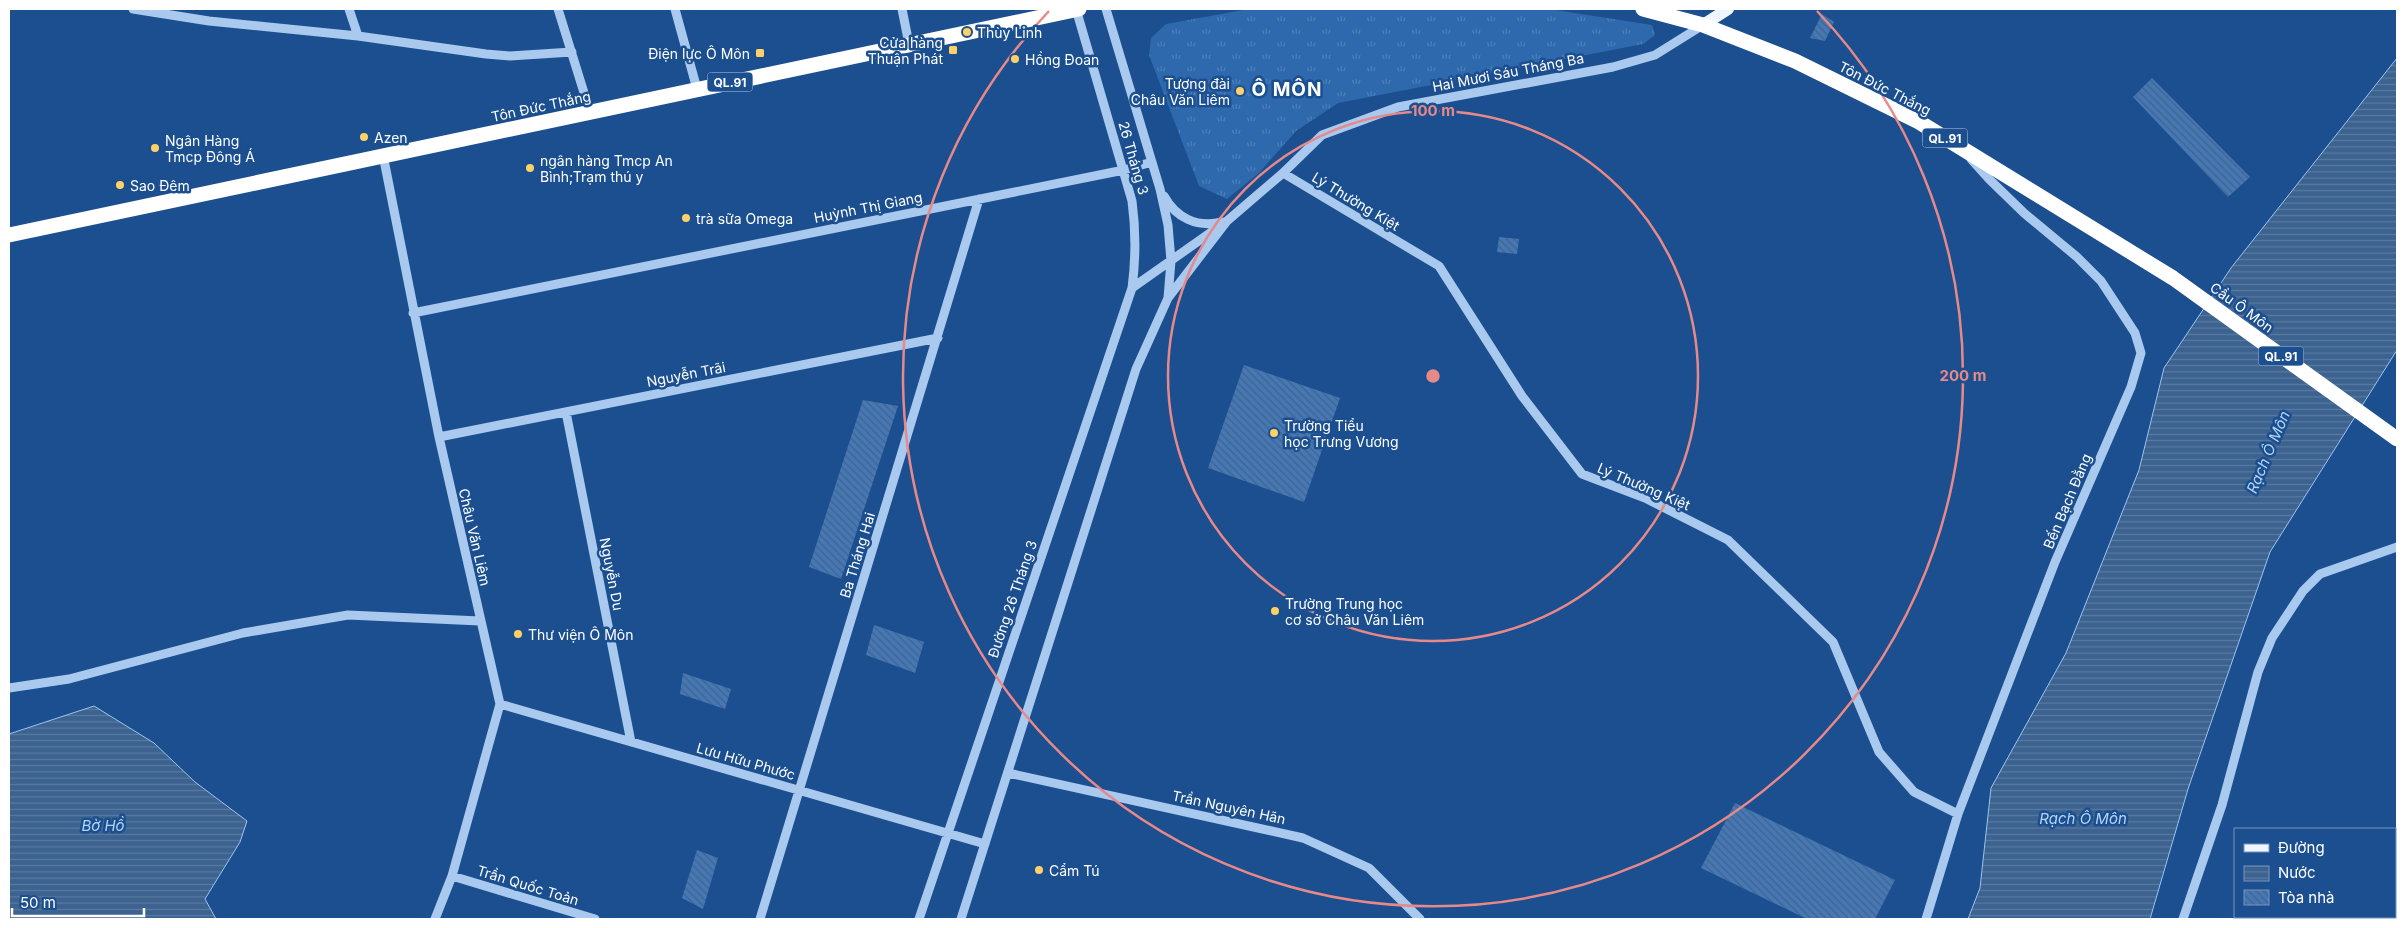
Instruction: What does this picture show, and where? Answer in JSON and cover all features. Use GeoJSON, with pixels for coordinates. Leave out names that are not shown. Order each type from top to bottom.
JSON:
{"type":"FeatureCollection","features":[{"type":"Feature","properties":{"kind":"highway","name":"Tôn Đức Thắng"},"geometry":{"type":"LineString","coordinates":[[9,235],[1078,9]]}},
{"type":"Feature","properties":{"kind":"highway","name":"Tôn Đức Thắng"},"geometry":{"type":"LineString","coordinates":[[1643,9],[1703,25],[1795,61],[1919,122],[2173,278]]}},
{"type":"Feature","properties":{"kind":"highway","name":"Cầu Ô Môn"},"geometry":{"type":"LineString","coordinates":[[2173,278],[2393,436]]}},
{"type":"Feature","properties":{"kind":"main road"},"geometry":{"type":"LineString","coordinates":[[1703,25],[1728,9]]}},
{"type":"Feature","properties":{"kind":"street"},"geometry":{"type":"LineString","coordinates":[[133,9],[209,21],[358,36],[510,56],[572,52]]}},
{"type":"Feature","properties":{"kind":"street"},"geometry":{"type":"LineString","coordinates":[[349,9],[358,36]]}},
{"type":"Feature","properties":{"kind":"street"},"geometry":{"type":"LineString","coordinates":[[558,9],[590,112]]}},
{"type":"Feature","properties":{"kind":"street"},"geometry":{"type":"LineString","coordinates":[[675,9],[697,89]]}},
{"type":"Feature","properties":{"kind":"street"},"geometry":{"type":"LineString","coordinates":[[902,9],[909,44]]}},
{"type":"Feature","properties":{"kind":"street","name":"26 Tháng 3"},"geometry":{"type":"LineString","coordinates":[[1078,9],[1132,201],[1136,230],[1136,261],[1132,288]]}},
{"type":"Feature","properties":{"kind":"street","name":"26 Tháng 3"},"geometry":{"type":"LineString","coordinates":[[1106,9],[1152,162],[1168,225],[1171,261],[1168,298]]}},
{"type":"Feature","properties":{"kind":"street","name":"Hai Mươi Sáu Tháng Ba"},"geometry":{"type":"LineString","coordinates":[[1132,288],[1227,221],[1283,173],[1322,135],[1398,107],[1614,67],[1655,55],[1703,25]]}},
{"type":"Feature","properties":{"kind":"street","name":"Bến Bạch Đằng"},"geometry":{"type":"LineString","coordinates":[[1926,919],[1958,814],[2055,562],[2131,386],[2141,353],[2136,333],[2101,281],[1988,179],[1963,149]]}},
{"type":"Feature","properties":{"kind":"street","name":"Châu Văn Liêm"},"geometry":{"type":"LineString","coordinates":[[383,155],[439,437],[500,704],[452,876],[435,919]]}},
{"type":"Feature","properties":{"kind":"street","name":"Huỳnh Thị Giang"},"geometry":{"type":"LineString","coordinates":[[414,313],[1124,170],[1152,162]]}},
{"type":"Feature","properties":{"kind":"street","name":"Lý Thường Kiệt"},"geometry":{"type":"LineString","coordinates":[[1283,173],[1439,266],[1522,396],[1582,474],[1645,498],[1728,540],[1833,642],[1878,752],[1914,792],[1958,814]]}},
{"type":"Feature","properties":{"kind":"street","name":"26 Tháng 3"},"geometry":{"type":"LineString","coordinates":[[1160,190],[1176,213],[1190,221],[1201,224],[1227,221]]}},
{"type":"Feature","properties":{"kind":"street","name":"Ba Tháng Hai"},"geometry":{"type":"LineString","coordinates":[[760,919],[938,338],[978,199]]}},
{"type":"Feature","properties":{"kind":"street","name":"Hai Mươi Sáu Tháng Ba"},"geometry":{"type":"LineString","coordinates":[[1168,298],[1227,221]]}},
{"type":"Feature","properties":{"kind":"street","name":"Đường 26 Tháng 3"},"geometry":{"type":"LineString","coordinates":[[920,919],[1132,288]]}},
{"type":"Feature","properties":{"kind":"street"},"geometry":{"type":"LineString","coordinates":[[961,919],[1136,369],[1168,298]]}},
{"type":"Feature","properties":{"kind":"street","name":"Nguyễn Trãi"},"geometry":{"type":"LineString","coordinates":[[439,437],[938,338]]}},
{"type":"Feature","properties":{"kind":"street","name":"Nguyễn Du"},"geometry":{"type":"LineString","coordinates":[[566,412],[631,742]]}},
{"type":"Feature","properties":{"kind":"street"},"geometry":{"type":"LineString","coordinates":[[2183,919],[2222,805],[2258,672],[2272,638],[2302,591],[2320,574],[2397,547]]}},
{"type":"Feature","properties":{"kind":"street"},"geometry":{"type":"LineString","coordinates":[[9,688],[69,679],[243,633],[348,616],[480,621]]}},
{"type":"Feature","properties":{"kind":"street","name":"Lưu Hữu Phước"},"geometry":{"type":"LineString","coordinates":[[500,704],[985,844]]}},
{"type":"Feature","properties":{"kind":"street","name":"Trần Nguyên Hãn"},"geometry":{"type":"LineString","coordinates":[[1008,773],[1304,838],[1369,868],[1420,919]]}},
{"type":"Feature","properties":{"kind":"street","name":"Trần Quốc Toản"},"geometry":{"type":"LineString","coordinates":[[452,876],[565,915],[595,919]]}},
{"type":"Feature","properties":{"kind":"green space"},"geometry":{"type":"Polygon","coordinates":[[[1249,9],[1549,9],[1652,25],[1655,35],[1643,44],[1338,103],[1296,131],[1259,173],[1227,199],[1199,186],[1149,55],[1151,38],[1166,24],[1249,9]]]}},
{"type":"Feature","properties":{"kind":"water","name":"Rạch Ô Môn"},"geometry":{"type":"Polygon","coordinates":[[[2397,58],[2397,350],[2270,552],[2188,789],[2150,919],[1968,919],[1980,888],[1991,788],[2066,653],[2139,470],[2164,368],[2231,268],[2397,58]]]}},
{"type":"Feature","properties":{"kind":"water","name":"Bờ Hồ"},"geometry":{"type":"Polygon","coordinates":[[[94,706],[154,743],[195,782],[247,821],[240,842],[205,899],[216,919],[9,919],[9,734],[94,706]]]}},
{"type":"Feature","properties":{"kind":"building"},"geometry":{"type":"Polygon","coordinates":[[[1822,14],[1834,22],[1825,41],[1810,38],[1822,14]]]}},
{"type":"Feature","properties":{"kind":"building"},"geometry":{"type":"Polygon","coordinates":[[[2152,78],[2250,177],[2228,197],[2133,97],[2152,78]]]}},
{"type":"Feature","properties":{"kind":"building"},"geometry":{"type":"Polygon","coordinates":[[[1499,237],[1519,239],[1517,254],[1497,252],[1499,237]]]}},
{"type":"Feature","properties":{"kind":"building","name":"Trường Tiểu học Trưng Vương"},"geometry":{"type":"Polygon","coordinates":[[[1244,365],[1340,398],[1304,502],[1208,468],[1244,365]]]}},
{"type":"Feature","properties":{"kind":"building"},"geometry":{"type":"Polygon","coordinates":[[[863,400],[898,406],[841,579],[809,567],[863,400]]]}},
{"type":"Feature","properties":{"kind":"building"},"geometry":{"type":"Polygon","coordinates":[[[874,625],[924,642],[915,673],[866,655],[874,625]]]}},
{"type":"Feature","properties":{"kind":"building"},"geometry":{"type":"Polygon","coordinates":[[[683,673],[731,689],[725,709],[680,694],[683,673]]]}},
{"type":"Feature","properties":{"kind":"building"},"geometry":{"type":"Polygon","coordinates":[[[1735,803],[1895,880],[1875,919],[1807,919],[1701,868],[1735,803]]]}},
{"type":"Feature","properties":{"kind":"building"},"geometry":{"type":"Polygon","coordinates":[[[697,850],[718,858],[703,909],[682,898],[697,850]]]}},
{"type":"Feature","properties":{"kind":"place","name":"Thùy Linh"},"geometry":{"type":"Point","coordinates":[967,32]}},
{"type":"Feature","properties":{"kind":"place","name":"Cửa hàng Thuận Phát"},"geometry":{"type":"Point","coordinates":[953,50]}},
{"type":"Feature","properties":{"kind":"place","name":"Điện lực Ô Môn"},"geometry":{"type":"Point","coordinates":[760,53]}},
{"type":"Feature","properties":{"kind":"place","name":"Hồng Đoan"},"geometry":{"type":"Point","coordinates":[1015,59]}},
{"type":"Feature","properties":{"kind":"place","name":"Tượng đài Châu Văn Liêm"},"geometry":{"type":"Point","coordinates":[1240,91]}},
{"type":"Feature","properties":{"kind":"place","name":"Azen"},"geometry":{"type":"Point","coordinates":[364,137]}},
{"type":"Feature","properties":{"kind":"place","name":"Ngân Hàng Tmcp Đông Á"},"geometry":{"type":"Point","coordinates":[155,148]}},
{"type":"Feature","properties":{"kind":"place","name":"ngân hàng Tmcp An Bình;Trạm thú y"},"geometry":{"type":"Point","coordinates":[530,168]}},
{"type":"Feature","properties":{"kind":"place","name":"Sao Đêm"},"geometry":{"type":"Point","coordinates":[120,185]}},
{"type":"Feature","properties":{"kind":"place","name":"trà sữa Omega"},"geometry":{"type":"Point","coordinates":[686,218]}},
{"type":"Feature","properties":{"kind":"place","name":"Trường Tiểu học Trưng Vương"},"geometry":{"type":"Point","coordinates":[1274,433]}},
{"type":"Feature","properties":{"kind":"place","name":"Trường Trung học cơ sở Châu Văn Liêm"},"geometry":{"type":"Point","coordinates":[1275,611]}},
{"type":"Feature","properties":{"kind":"place","name":"Thư viện Ô Môn"},"geometry":{"type":"Point","coordinates":[518,634]}},
{"type":"Feature","properties":{"kind":"place","name":"Cẩm Tú"},"geometry":{"type":"Point","coordinates":[1039,870]}},
{"type":"Feature","properties":{"kind":"district","name":"Ô MÔN"},"geometry":{"type":"Point","coordinates":[1287,89]}}]}
